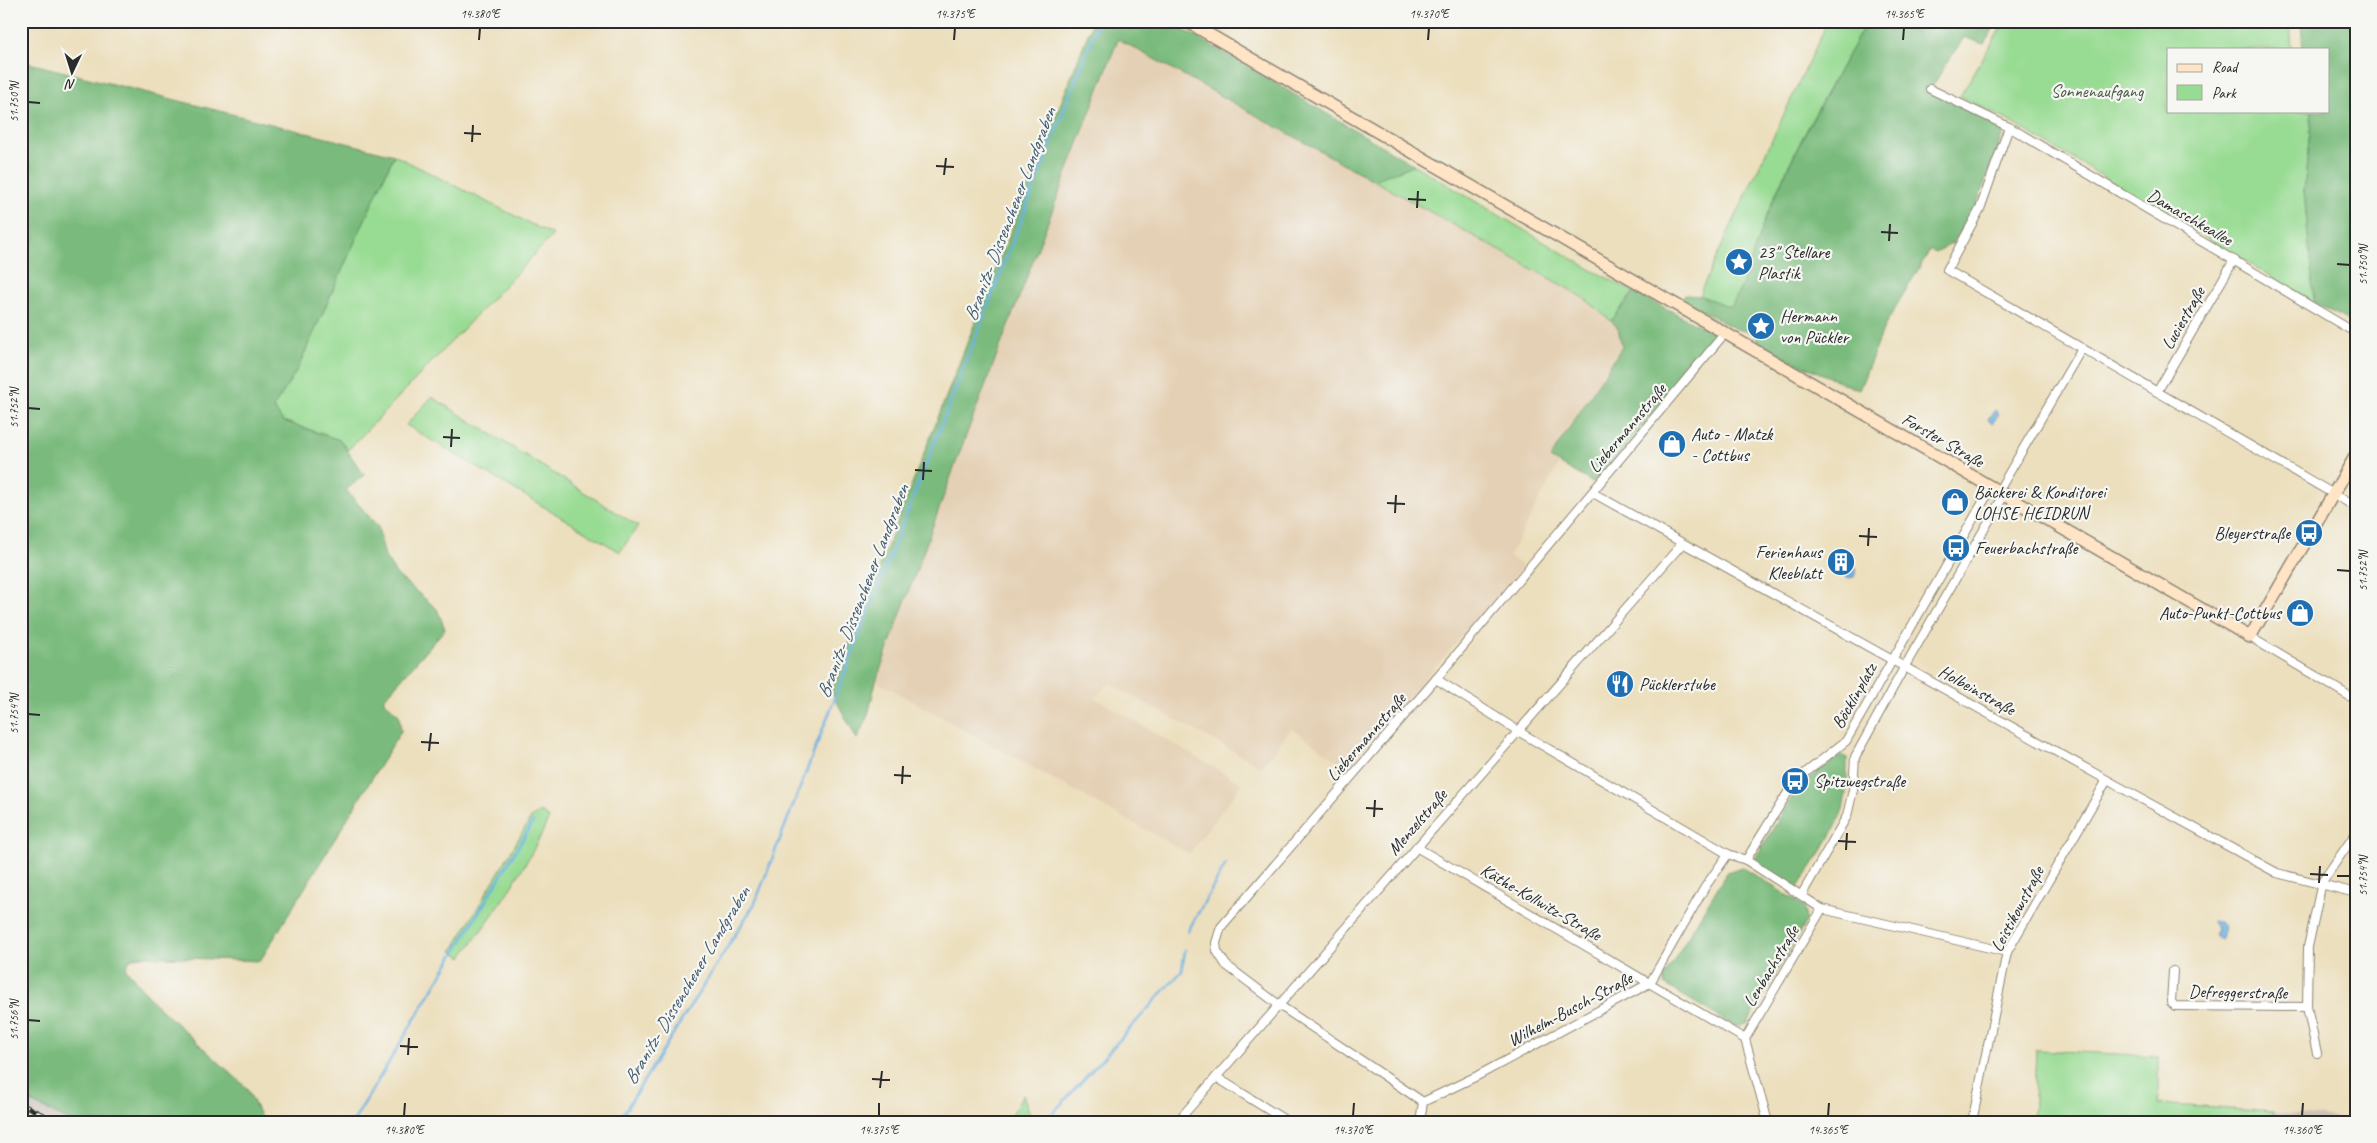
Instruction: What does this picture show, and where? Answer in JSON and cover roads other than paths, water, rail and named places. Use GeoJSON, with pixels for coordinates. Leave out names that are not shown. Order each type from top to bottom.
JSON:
{"type":"FeatureCollection","features":[{"type":"Feature","properties":{"kind":"main road","name":"Forster Straße"},"geometry":{"type":"LineString","coordinates":[[1186,21],[2250,637]]}},
{"type":"Feature","properties":{"kind":"main road"},"geometry":{"type":"LineString","coordinates":[[2250,637],[2356,455]]}},
{"type":"Feature","properties":{"kind":"street","name":"Damaschkeallee"},"geometry":{"type":"LineString","coordinates":[[1930,88],[2009,127],[2356,333]]}},
{"type":"Feature","properties":{"kind":"street"},"geometry":{"type":"LineString","coordinates":[[2009,127],[1980,209],[1947,270],[2356,507]]}},
{"type":"Feature","properties":{"kind":"street","name":"Luciestraße"},"geometry":{"type":"LineString","coordinates":[[2158,392],[2234,260]]}},
{"type":"Feature","properties":{"kind":"street","name":"Liebermannstraße"},"geometry":{"type":"LineString","coordinates":[[1422,1102],[1279,1005],[1226,966],[1220,958],[1216,943],[1221,928],[1436,679],[1725,333]]}},
{"type":"Feature","properties":{"kind":"street"},"geometry":{"type":"LineString","coordinates":[[1893,660],[1998,492],[2082,348]]}},
{"type":"Feature","properties":{"kind":"street"},"geometry":{"type":"LineString","coordinates":[[1904,666],[1998,492]]}},
{"type":"Feature","properties":{"kind":"street","name":"Holbeinstraße"},"geometry":{"type":"LineString","coordinates":[[1593,493],[2107,780],[2277,872],[2322,882],[2356,893]]}},
{"type":"Feature","properties":{"kind":"street","name":"Menzelstraße"},"geometry":{"type":"LineString","coordinates":[[1177,1122],[1682,544]]}},
{"type":"Feature","properties":{"kind":"street","name":"Forster Straße"},"geometry":{"type":"LineString","coordinates":[[2250,637],[2356,700]]}},
{"type":"Feature","properties":{"kind":"street","name":"Böcklinplatz"},"geometry":{"type":"LineString","coordinates":[[1746,860],[1795,781],[1846,741],[1893,660]]}},
{"type":"Feature","properties":{"kind":"street","name":"Böcklinplatz"},"geometry":{"type":"LineString","coordinates":[[1802,894],[1842,828],[1853,790],[1855,757],[1904,666]]}},
{"type":"Feature","properties":{"kind":"street"},"geometry":{"type":"LineString","coordinates":[[1436,679],[1517,731],[1728,854],[1746,860],[1802,894],[1822,909],[2007,952]]}},
{"type":"Feature","properties":{"kind":"street","name":"Leistikowstraße"},"geometry":{"type":"LineString","coordinates":[[1972,1122],[2007,952],[2107,780]]}},
{"type":"Feature","properties":{"kind":"street","name":"Defreggerstraße"},"geometry":{"type":"LineString","coordinates":[[2317,1053],[2307,1007],[2308,947],[2322,882],[2356,833]]}},
{"type":"Feature","properties":{"kind":"street","name":"Käthe-Kollwitz-Straße"},"geometry":{"type":"LineString","coordinates":[[1416,847],[1650,983]]}},
{"type":"Feature","properties":{"kind":"street","name":"Wilhelm-Busch-Straße"},"geometry":{"type":"LineString","coordinates":[[1422,1102],[1477,1076],[1650,983],[1705,887],[1728,854]]}},
{"type":"Feature","properties":{"kind":"street","name":"Lenbachstraße"},"geometry":{"type":"LineString","coordinates":[[1746,1039],[1822,909]]}},
{"type":"Feature","properties":{"kind":"street","name":"Defreggerstraße"},"geometry":{"type":"LineString","coordinates":[[2173,971],[2171,1002],[2175,1006],[2307,1007]]}},
{"type":"Feature","properties":{"kind":"street"},"geometry":{"type":"LineString","coordinates":[[1650,983],[1746,1039],[1768,1122]]}},
{"type":"Feature","properties":{"kind":"street"},"geometry":{"type":"LineString","coordinates":[[1216,1077],[1288,1122]]}},
{"type":"Feature","properties":{"kind":"street"},"geometry":{"type":"LineString","coordinates":[[1420,1122],[1422,1102]]}},
{"type":"Feature","properties":{"kind":"water"},"geometry":{"type":"Polygon","coordinates":[[[1995,410],[1999,415],[1992,423],[1988,419],[1995,410]]]}},
{"type":"Feature","properties":{"kind":"water"},"geometry":{"type":"Polygon","coordinates":[[[1853,565],[1857,568],[1854,577],[1846,578],[1844,573],[1849,571],[1849,566],[1853,565]]]}},
{"type":"Feature","properties":{"kind":"water"},"geometry":{"type":"Polygon","coordinates":[[[2213,920],[2219,922],[2224,928],[2221,939],[2218,939],[2214,934],[2216,928],[2212,922],[2213,920]]]}},
{"type":"Feature","properties":{"kind":"waterway","name":"Branitz- Dissenchener Landgraben"},"geometry":{"type":"LineString","coordinates":[[618,1122],[755,903],[1099,21]]}},
{"type":"Feature","properties":{"kind":"waterway"},"geometry":{"type":"LineString","coordinates":[[353,1122],[533,822]]}},
{"type":"Feature","properties":{"kind":"waterway"},"geometry":{"type":"LineString","coordinates":[[1188,931],[1226,864]]}},
{"type":"Feature","properties":{"kind":"waterway"},"geometry":{"type":"LineString","coordinates":[[1045,1122],[1182,971],[1185,950]]}},
{"type":"Feature","properties":{"kind":"railway"},"geometry":{"type":"LineString","coordinates":[[21,1104],[58,1122]]}},
{"type":"Feature","properties":{"kind":"place","name":"23\" Stellare Plastik"},"geometry":{"type":"Point","coordinates":[1739,262]}},
{"type":"Feature","properties":{"kind":"place","name":"Hermann von Pückler"},"geometry":{"type":"Point","coordinates":[1761,326]}},
{"type":"Feature","properties":{"kind":"place","name":"Auto - Matzk - Cottbus"},"geometry":{"type":"Point","coordinates":[1672,444]}},
{"type":"Feature","properties":{"kind":"place","name":"Bäckerei & Konditorei LOHSE HEIDRUN"},"geometry":{"type":"Point","coordinates":[1955,502]}},
{"type":"Feature","properties":{"kind":"place","name":"Bleyerstraße"},"geometry":{"type":"Point","coordinates":[2309,533]}},
{"type":"Feature","properties":{"kind":"place","name":"Feuerbachstraße"},"geometry":{"type":"Point","coordinates":[1956,548]}},
{"type":"Feature","properties":{"kind":"place","name":"Ferienhaus Kleeblatt"},"geometry":{"type":"Point","coordinates":[1841,562]}},
{"type":"Feature","properties":{"kind":"place","name":"Auto-Punkt-Cottbus"},"geometry":{"type":"Point","coordinates":[2300,613]}},
{"type":"Feature","properties":{"kind":"place","name":"Pücklerstube"},"geometry":{"type":"Point","coordinates":[1620,684]}},
{"type":"Feature","properties":{"kind":"place","name":"Spitzwegstraße"},"geometry":{"type":"Point","coordinates":[1795,781]}},
{"type":"Feature","properties":{"kind":"park label","name":"Sonnenaufgang"},"geometry":{"type":"Point","coordinates":[2097,91]}}]}
